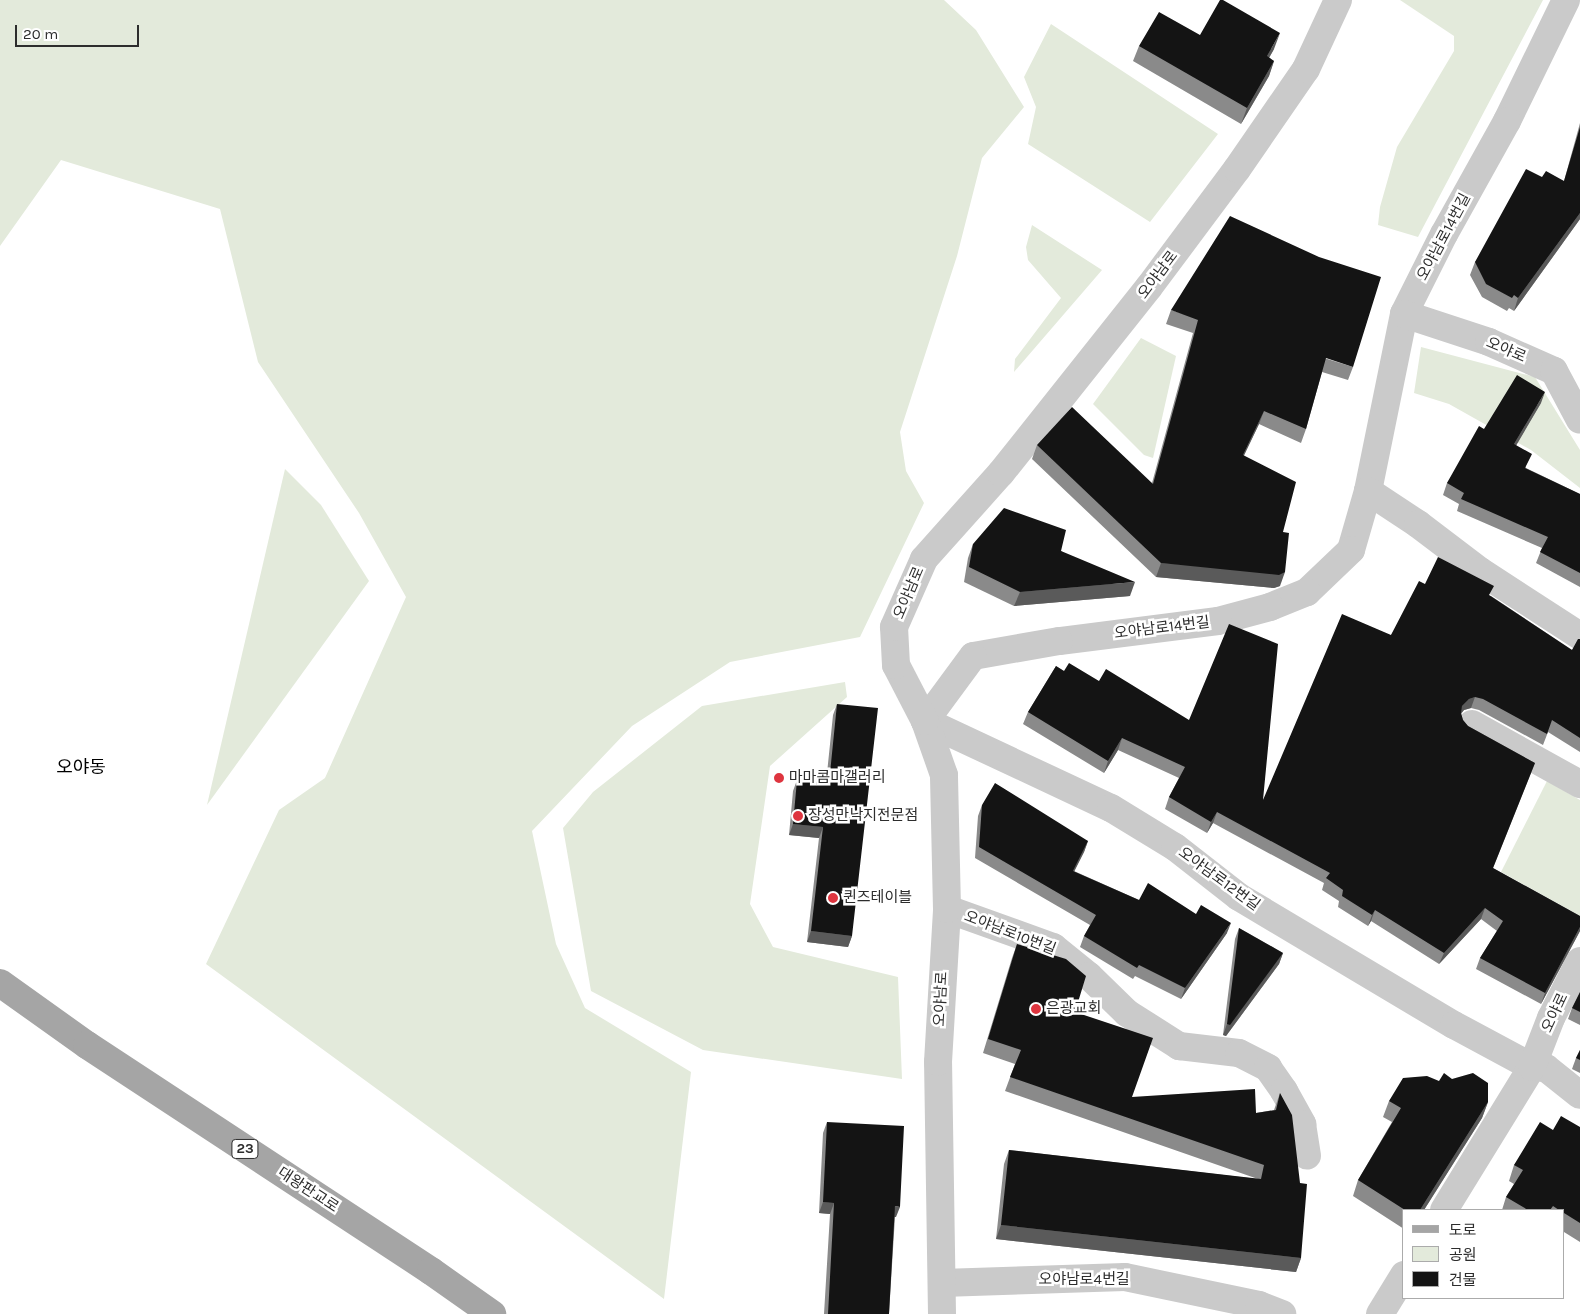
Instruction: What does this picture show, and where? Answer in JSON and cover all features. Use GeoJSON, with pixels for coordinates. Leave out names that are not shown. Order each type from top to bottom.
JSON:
{"type":"FeatureCollection","features":[{"type":"Feature","properties":{"kind":"main road","name":"대왕판교로"},"geometry":{"type":"LineString","coordinates":[[0,983],[87,1045],[431,1271],[492,1314]]}},
{"type":"Feature","properties":{"kind":"street","name":"오야남로"},"geometry":{"type":"LineString","coordinates":[[942,1314],[938,1062],[947,909],[944,774],[925,721],[896,665],[894,627],[924,559],[1001,473],[1149,287],[1231,177],[1306,69],[1338,0]]}},
{"type":"Feature","properties":{"kind":"street","name":"오야남로14번길"},"geometry":{"type":"LineString","coordinates":[[925,721],[973,656],[1059,641],[1218,621],[1270,608],[1307,592],[1350,550],[1368,491],[1404,314],[1444,234],[1508,121],[1566,0]]}},
{"type":"Feature","properties":{"kind":"street","name":"오야로"},"geometry":{"type":"LineString","coordinates":[[1404,314],[1489,342],[1554,371],[1580,420]]}},
{"type":"Feature","properties":{"kind":"street"},"geometry":{"type":"LineString","coordinates":[[1368,491],[1418,524],[1480,571],[1580,636]]}},
{"type":"Feature","properties":{"kind":"street","name":"오야남로12번길"},"geometry":{"type":"LineString","coordinates":[[925,721],[1111,808],[1174,847],[1239,897],[1454,1025],[1532,1067],[1546,1068],[1580,1095]]}},
{"type":"Feature","properties":{"kind":"street"},"geometry":{"type":"LineString","coordinates":[[1472,724],[1580,784]]}},
{"type":"Feature","properties":{"kind":"street","name":"오야남로10번길"},"geometry":{"type":"LineString","coordinates":[[947,909],[1053,947],[1089,976],[1127,1012],[1179,1046],[1239,1053],[1268,1068],[1284,1091],[1302,1124],[1307,1156]]}},
{"type":"Feature","properties":{"kind":"street","name":"오야로"},"geometry":{"type":"LineString","coordinates":[[1532,1067],[1551,1018],[1580,961]]}},
{"type":"Feature","properties":{"kind":"street"},"geometry":{"type":"LineString","coordinates":[[1445,1209],[1532,1067]]}},
{"type":"Feature","properties":{"kind":"street","name":"오야남로4번길"},"geometry":{"type":"LineString","coordinates":[[942,1283],[1125,1277],[1259,1305],[1282,1314]]}},
{"type":"Feature","properties":{"kind":"street"},"geometry":{"type":"LineString","coordinates":[[1380,1314],[1402,1278]]}},
{"type":"Feature","properties":{"kind":"green space"},"geometry":{"type":"Polygon","coordinates":[[[0,0],[944,0],[976,30],[1024,107],[982,158],[957,256],[900,432],[906,471],[924,503],[860,637],[730,662],[632,726],[532,831],[556,944],[585,1008],[691,1072],[664,1299],[206,964],[279,810],[325,778],[406,597],[359,513],[258,362],[220,209],[61,160],[0,246],[0,0]]]}},
{"type":"Feature","properties":{"kind":"green space"},"geometry":{"type":"Polygon","coordinates":[[[1400,0],[1543,0],[1418,237],[1378,225],[1380,207],[1397,147],[1454,51],[1454,36],[1400,0]]]}},
{"type":"Feature","properties":{"kind":"green space"},"geometry":{"type":"Polygon","coordinates":[[[1051,24],[1218,134],[1150,222],[1028,144],[1036,107],[1024,77],[1051,24]]]}},
{"type":"Feature","properties":{"kind":"green space"},"geometry":{"type":"Polygon","coordinates":[[[1032,225],[1102,270],[1014,372],[1015,359],[1061,298],[1028,260],[1026,247],[1032,225]]]}},
{"type":"Feature","properties":{"kind":"green space"},"geometry":{"type":"Polygon","coordinates":[[[1141,338],[1176,356],[1153,458],[1144,455],[1093,404],[1141,338]]]}},
{"type":"Feature","properties":{"kind":"green space"},"geometry":{"type":"Polygon","coordinates":[[[1421,347],[1535,377],[1580,450],[1580,488],[1531,450],[1449,404],[1414,393],[1421,347]]]}},
{"type":"Feature","properties":{"kind":"green space"},"geometry":{"type":"Polygon","coordinates":[[[285,469],[321,505],[369,581],[207,805],[285,469]]]}},
{"type":"Feature","properties":{"kind":"green space"},"geometry":{"type":"Polygon","coordinates":[[[845,682],[847,697],[770,766],[750,904],[773,947],[898,977],[902,1079],[703,1050],[591,991],[563,828],[593,792],[702,706],[845,682]]]}},
{"type":"Feature","properties":{"kind":"green space"},"geometry":{"type":"Polygon","coordinates":[[[1547,781],[1580,800],[1580,916],[1501,872],[1547,781]]]}},
{"type":"Feature","properties":{"kind":"building"},"geometry":{"type":"Polygon","coordinates":[[[1220,0],[1280,33],[1267,56],[1274,61],[1247,108],[1139,46],[1159,12],[1200,35],[1220,0]]]}},
{"type":"Feature","properties":{"kind":"building"},"geometry":{"type":"Polygon","coordinates":[[[1580,127],[1580,213],[1518,298],[1514,295],[1512,298],[1486,284],[1475,262],[1526,169],[1542,177],[1546,171],[1564,181],[1580,127]]]}},
{"type":"Feature","properties":{"kind":"building"},"geometry":{"type":"Polygon","coordinates":[[[1230,216],[1319,257],[1381,277],[1353,367],[1326,358],[1306,429],[1264,411],[1243,455],[1296,482],[1283,532],[1289,533],[1285,572],[1279,575],[1161,563],[1037,445],[1072,407],[1153,484],[1198,320],[1171,310],[1230,216]]]}},
{"type":"Feature","properties":{"kind":"building"},"geometry":{"type":"Polygon","coordinates":[[[1517,375],[1545,392],[1514,444],[1532,454],[1525,468],[1580,494],[1580,573],[1540,552],[1548,537],[1461,499],[1464,493],[1447,483],[1479,426],[1484,429],[1517,375]]]}},
{"type":"Feature","properties":{"kind":"building"},"geometry":{"type":"Polygon","coordinates":[[[1004,508],[1066,530],[1061,551],[1135,582],[1020,592],[969,567],[973,544],[1004,508]]]}},
{"type":"Feature","properties":{"kind":"building"},"geometry":{"type":"Polygon","coordinates":[[[1438,557],[1494,586],[1489,595],[1572,650],[1578,639],[1580,639],[1580,738],[1552,720],[1547,734],[1483,699],[1475,697],[1469,699],[1462,706],[1461,713],[1463,720],[1468,726],[1535,763],[1493,868],[1580,916],[1580,927],[1545,993],[1480,958],[1503,921],[1485,908],[1444,953],[1375,910],[1372,915],[1342,896],[1343,890],[1326,878],[1330,873],[1217,812],[1211,822],[1169,797],[1185,767],[1122,738],[1108,761],[1028,712],[1056,666],[1064,671],[1069,663],[1099,681],[1106,669],[1189,720],[1229,624],[1278,644],[1263,800],[1342,614],[1391,635],[1419,581],[1425,584],[1438,557]]]}},
{"type":"Feature","properties":{"kind":"building"},"geometry":{"type":"Polygon","coordinates":[[[837,704],[878,708],[852,936],[811,931],[823,827],[793,824],[797,780],[829,783],[837,704]]]}},
{"type":"Feature","properties":{"kind":"building"},"geometry":{"type":"Polygon","coordinates":[[[995,783],[1088,841],[1073,871],[1139,900],[1148,883],[1196,914],[1201,905],[1231,923],[1185,988],[1139,965],[1137,968],[1084,936],[1096,915],[979,847],[982,805],[995,783]]]}},
{"type":"Feature","properties":{"kind":"building"},"geometry":{"type":"Polygon","coordinates":[[[1239,928],[1283,953],[1230,1025],[1227,1024],[1239,928]]]}},
{"type":"Feature","properties":{"kind":"building"},"geometry":{"type":"Polygon","coordinates":[[[1017,944],[1066,959],[1086,976],[1075,1012],[1153,1038],[1132,1097],[1255,1089],[1256,1113],[1276,1110],[1280,1093],[1292,1115],[1300,1183],[1307,1184],[1301,1258],[1001,1225],[1009,1150],[1261,1179],[1264,1165],[1010,1077],[1021,1050],[988,1039],[1017,944]]]}},
{"type":"Feature","properties":{"kind":"building"},"geometry":{"type":"Polygon","coordinates":[[[1580,992],[1580,1012],[1572,1008],[1580,992]]]}},
{"type":"Feature","properties":{"kind":"building"},"geometry":{"type":"Polygon","coordinates":[[[1580,1050],[1580,1060],[1576,1058],[1580,1050]]]}},
{"type":"Feature","properties":{"kind":"building"},"geometry":{"type":"Polygon","coordinates":[[[1444,1073],[1452,1079],[1473,1073],[1488,1083],[1488,1102],[1421,1209],[1403,1209],[1358,1180],[1401,1108],[1389,1101],[1403,1078],[1427,1076],[1439,1081],[1444,1073]]]}},
{"type":"Feature","properties":{"kind":"building"},"geometry":{"type":"Polygon","coordinates":[[[1561,1116],[1580,1127],[1580,1223],[1565,1214],[1565,1209],[1558,1209],[1553,1206],[1551,1209],[1526,1209],[1506,1197],[1523,1170],[1514,1165],[1540,1122],[1553,1130],[1561,1116]]]}},
{"type":"Feature","properties":{"kind":"building"},"geometry":{"type":"Polygon","coordinates":[[[827,1122],[904,1126],[900,1207],[895,1206],[889,1314],[828,1314],[834,1203],[823,1202],[827,1122]]]}},
{"type":"Feature","properties":{"kind":"place","name":"마마콤마갤러리"},"geometry":{"type":"Point","coordinates":[779,778]}},
{"type":"Feature","properties":{"kind":"place","name":"장성만낙지전문점"},"geometry":{"type":"Point","coordinates":[798,816]}},
{"type":"Feature","properties":{"kind":"place","name":"퀸즈테이블"},"geometry":{"type":"Point","coordinates":[833,898]}},
{"type":"Feature","properties":{"kind":"place","name":"은광교회"},"geometry":{"type":"Point","coordinates":[1036,1009]}},
{"type":"Feature","properties":{"kind":"district","name":"오야동"},"geometry":{"type":"Point","coordinates":[81,767]}}]}
